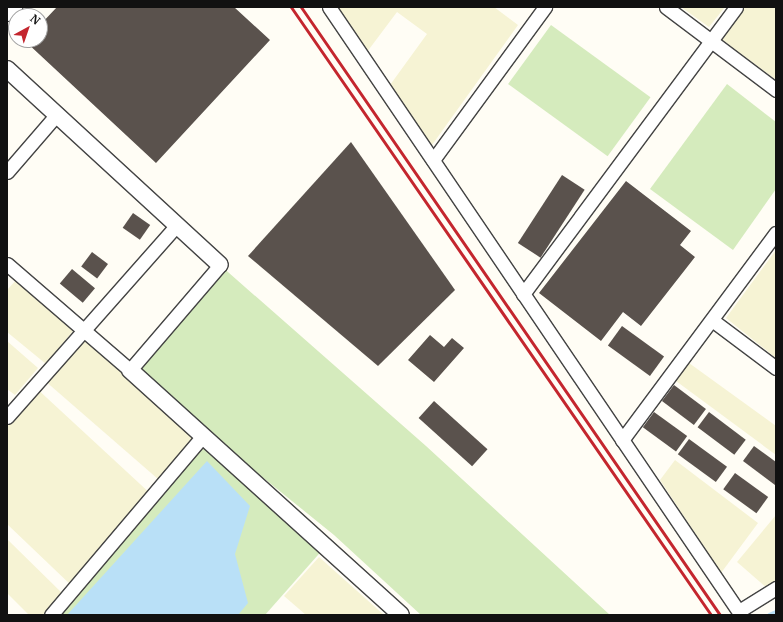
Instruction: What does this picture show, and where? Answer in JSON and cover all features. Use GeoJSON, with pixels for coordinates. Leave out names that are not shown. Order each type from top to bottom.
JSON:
{"type":"FeatureCollection","features":[{"type":"Feature","properties":{"kind":"street"},"geometry":{"type":"LineString","coordinates":[[7,14],[15,7]]}},
{"type":"Feature","properties":{"kind":"street"},"geometry":{"type":"LineString","coordinates":[[329,7],[740,613],[776,588]]}},
{"type":"Feature","properties":{"kind":"street"},"geometry":{"type":"LineString","coordinates":[[433,160],[545,7]]}},
{"type":"Feature","properties":{"kind":"street"},"geometry":{"type":"LineString","coordinates":[[666,7],[776,90]]}},
{"type":"Feature","properties":{"kind":"street"},"geometry":{"type":"LineString","coordinates":[[523,294],[736,7]]}},
{"type":"Feature","properties":{"kind":"street"},"geometry":{"type":"LineString","coordinates":[[7,69],[220,265],[130,370]]}},
{"type":"Feature","properties":{"kind":"street"},"geometry":{"type":"LineString","coordinates":[[7,172],[57,114]]}},
{"type":"Feature","properties":{"kind":"street"},"geometry":{"type":"LineString","coordinates":[[7,417],[81,330],[177,225]]}},
{"type":"Feature","properties":{"kind":"street"},"geometry":{"type":"LineString","coordinates":[[622,440],[776,233]]}},
{"type":"Feature","properties":{"kind":"street"},"geometry":{"type":"LineString","coordinates":[[7,264],[81,330],[130,370],[401,615]]}},
{"type":"Feature","properties":{"kind":"street"},"geometry":{"type":"LineString","coordinates":[[712,320],[776,368]]}},
{"type":"Feature","properties":{"kind":"street"},"geometry":{"type":"LineString","coordinates":[[51,615],[203,436]]}},
{"type":"Feature","properties":{"kind":"shaded area"},"geometry":{"type":"Polygon","coordinates":[[[337,7],[494,7],[518,25],[432,145],[390,85],[427,34],[397,12],[367,52],[337,7]]]}},
{"type":"Feature","properties":{"kind":"shaded area"},"geometry":{"type":"Polygon","coordinates":[[[681,7],[725,7],[709,27],[681,7]]]}},
{"type":"Feature","properties":{"kind":"shaded area"},"geometry":{"type":"Polygon","coordinates":[[[745,7],[776,7],[776,80],[721,39],[745,7]]]}},
{"type":"Feature","properties":{"kind":"shaded area"},"geometry":{"type":"Polygon","coordinates":[[[776,250],[776,358],[726,318],[776,250]]]}},
{"type":"Feature","properties":{"kind":"shaded area"},"geometry":{"type":"Polygon","coordinates":[[[20,276],[77,326],[46,364],[7,332],[7,290],[20,276]]]}},
{"type":"Feature","properties":{"kind":"shaded area"},"geometry":{"type":"Polygon","coordinates":[[[81,330],[203,436],[163,483],[40,377],[81,330]]]}},
{"type":"Feature","properties":{"kind":"shaded area"},"geometry":{"type":"Polygon","coordinates":[[[7,341],[38,368],[15,395],[7,389],[7,341]]]}},
{"type":"Feature","properties":{"kind":"shaded area"},"geometry":{"type":"Polygon","coordinates":[[[689,363],[776,426],[776,455],[676,381],[689,363]]]}},
{"type":"Feature","properties":{"kind":"shaded area"},"geometry":{"type":"Polygon","coordinates":[[[34,386],[153,496],[74,588],[7,524],[7,416],[34,386]]]}},
{"type":"Feature","properties":{"kind":"shaded area"},"geometry":{"type":"Polygon","coordinates":[[[675,460],[758,523],[721,573],[660,480],[675,460]]]}},
{"type":"Feature","properties":{"kind":"shaded area"},"geometry":{"type":"Polygon","coordinates":[[[776,515],[776,583],[767,588],[737,562],[776,515]]]}},
{"type":"Feature","properties":{"kind":"shaded area"},"geometry":{"type":"Polygon","coordinates":[[[7,539],[64,595],[49,615],[29,615],[7,593],[7,539]]]}},
{"type":"Feature","properties":{"kind":"shaded area"},"geometry":{"type":"Polygon","coordinates":[[[319,557],[384,615],[306,615],[284,596],[319,557]]]}},
{"type":"Feature","properties":{"kind":"green space"},"geometry":{"type":"Polygon","coordinates":[[[551,25],[651,97],[608,156],[508,84],[551,25]]]}},
{"type":"Feature","properties":{"kind":"green space"},"geometry":{"type":"Polygon","coordinates":[[[727,84],[776,122],[776,189],[733,250],[650,189],[727,84]]]}},
{"type":"Feature","properties":{"kind":"green space"},"geometry":{"type":"Polygon","coordinates":[[[220,265],[426,446],[610,615],[421,615],[334,535],[130,370],[220,265]]]}},
{"type":"Feature","properties":{"kind":"green space"},"geometry":{"type":"Polygon","coordinates":[[[203,436],[325,547],[265,615],[51,615],[203,436]]]}},
{"type":"Feature","properties":{"kind":"water"},"geometry":{"type":"Polygon","coordinates":[[[207,461],[250,506],[235,554],[248,603],[238,615],[67,615],[207,461]]]}},
{"type":"Feature","properties":{"kind":"building"},"geometry":{"type":"Polygon","coordinates":[[[57,7],[234,7],[270,40],[156,163],[33,48],[48,48],[48,17],[57,7]]]}},
{"type":"Feature","properties":{"kind":"building"},"geometry":{"type":"Polygon","coordinates":[[[351,142],[455,290],[378,366],[248,256],[351,142]]]}},
{"type":"Feature","properties":{"kind":"building"},"geometry":{"type":"Polygon","coordinates":[[[562,175],[585,190],[541,258],[518,243],[562,175]]]}},
{"type":"Feature","properties":{"kind":"building"},"geometry":{"type":"Polygon","coordinates":[[[626,181],[691,231],[680,245],[695,257],[641,326],[623,312],[601,341],[539,293],[626,181]]]}},
{"type":"Feature","properties":{"kind":"building"},"geometry":{"type":"Polygon","coordinates":[[[133,213],[150,225],[140,240],[123,228],[133,213]]]}},
{"type":"Feature","properties":{"kind":"building"},"geometry":{"type":"Polygon","coordinates":[[[92,252],[108,264],[97,278],[81,266],[92,252]]]}},
{"type":"Feature","properties":{"kind":"building"},"geometry":{"type":"Polygon","coordinates":[[[72,269],[95,288],[83,303],[60,284],[72,269]]]}},
{"type":"Feature","properties":{"kind":"building"},"geometry":{"type":"Polygon","coordinates":[[[622,326],[664,357],[650,376],[608,345],[622,326]]]}},
{"type":"Feature","properties":{"kind":"building"},"geometry":{"type":"Polygon","coordinates":[[[430,335],[444,347],[452,338],[464,348],[434,382],[408,360],[430,335]]]}},
{"type":"Feature","properties":{"kind":"building"},"geometry":{"type":"Polygon","coordinates":[[[674,385],[706,409],[694,425],[662,401],[674,385]]]}},
{"type":"Feature","properties":{"kind":"building"},"geometry":{"type":"Polygon","coordinates":[[[434,401],[488,449],[472,466],[419,418],[434,401]]]}},
{"type":"Feature","properties":{"kind":"building"},"geometry":{"type":"Polygon","coordinates":[[[654,412],[687,436],[676,451],[643,427],[654,412]]]}},
{"type":"Feature","properties":{"kind":"building"},"geometry":{"type":"Polygon","coordinates":[[[709,412],[746,440],[734,455],[698,427],[709,412]]]}},
{"type":"Feature","properties":{"kind":"building"},"geometry":{"type":"Polygon","coordinates":[[[689,439],[727,467],[716,482],[678,454],[689,439]]]}},
{"type":"Feature","properties":{"kind":"building"},"geometry":{"type":"Polygon","coordinates":[[[754,446],[776,462],[775,485],[743,461],[754,446]]]}},
{"type":"Feature","properties":{"kind":"building"},"geometry":{"type":"Polygon","coordinates":[[[735,473],[768,497],[756,513],[723,489],[735,473]]]}},
{"type":"Feature","properties":{"kind":"waterway"},"geometry":{"type":"LineString","coordinates":[[769,615],[776,612]]}},
{"type":"Feature","properties":{"kind":"railway"},"geometry":{"type":"LineString","coordinates":[[291,7],[711,615]]}},
{"type":"Feature","properties":{"kind":"railway"},"geometry":{"type":"LineString","coordinates":[[301,7],[720,615]]}}]}
